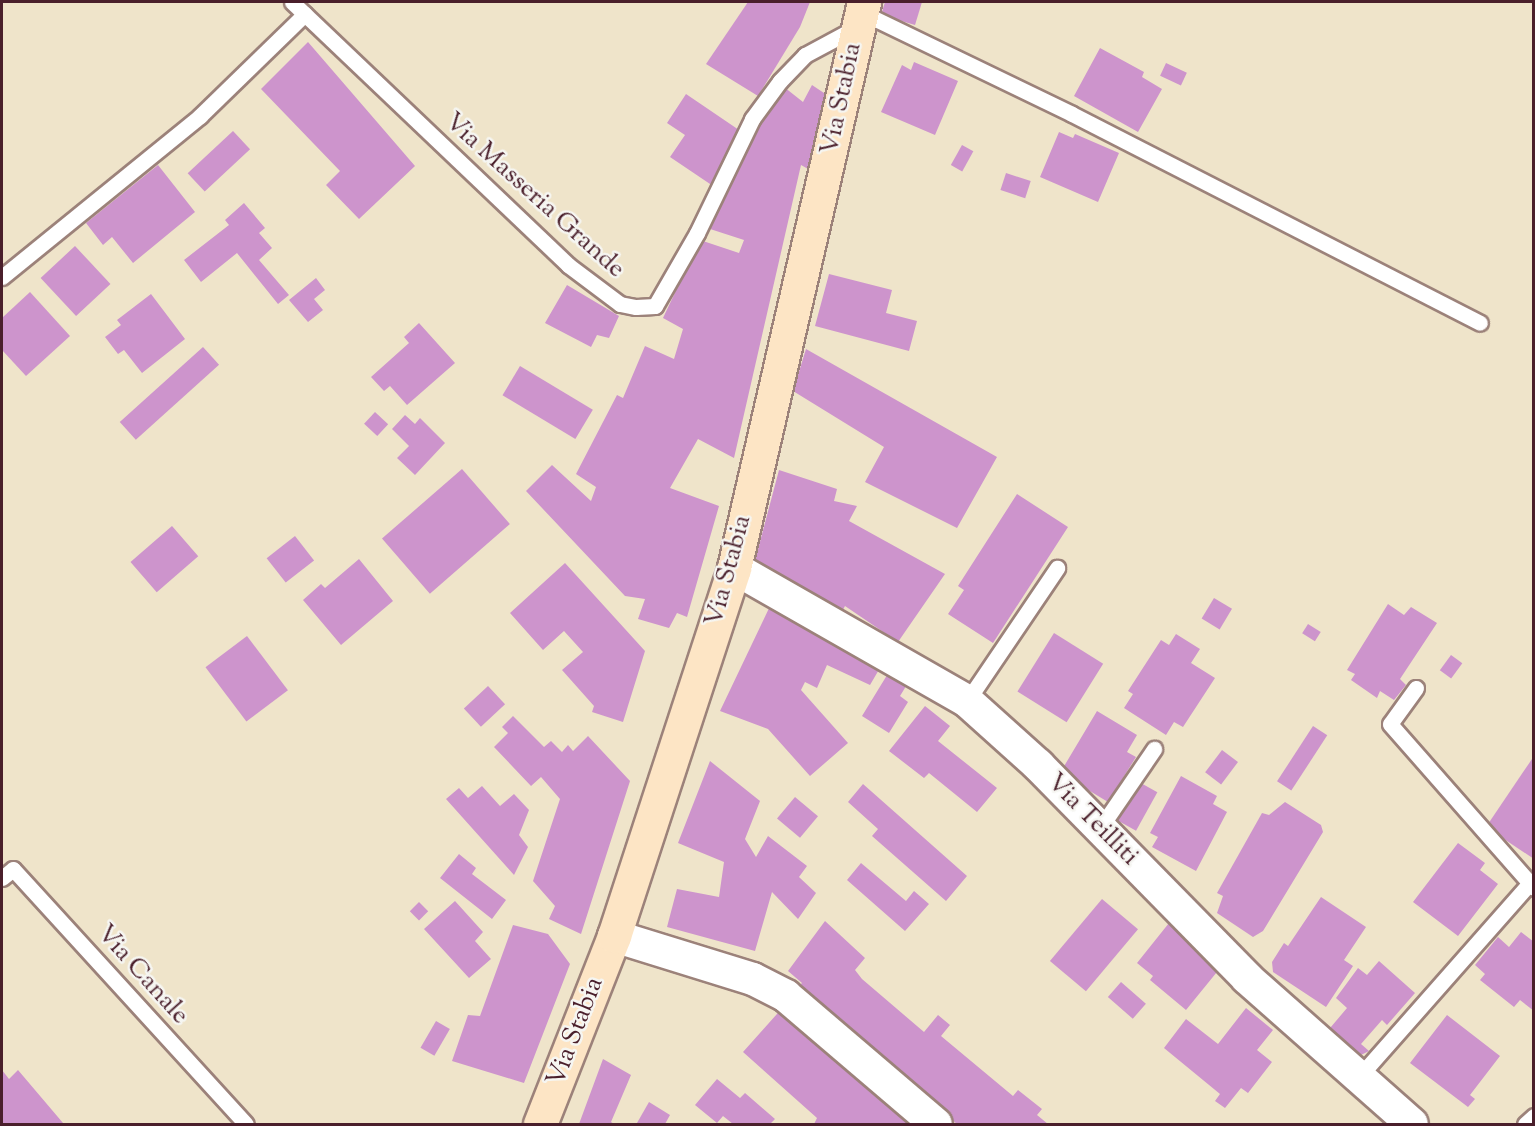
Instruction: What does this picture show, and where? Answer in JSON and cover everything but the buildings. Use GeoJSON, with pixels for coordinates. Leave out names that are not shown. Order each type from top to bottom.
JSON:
{"type":"FeatureCollection","features":[{"type":"Feature","properties":{"kind":"main road","name":"Via Stabia"},"geometry":{"type":"LineString","coordinates":[[540,1125],[614,936],[734,568],[761,437],[810,249],[861,14]]}},
{"type":"Feature","properties":{"kind":"street","name":"Via Teilliti"},"geometry":{"type":"LineString","coordinates":[[734,568],[967,701],[1101,828],[1247,978],[1357,1079],[1412,1125]]}},
{"type":"Feature","properties":{"kind":"street"},"geometry":{"type":"LineString","coordinates":[[614,936],[753,979],[786,996],[936,1125]]}},
{"type":"Feature","properties":{"kind":"lane","name":"Via Masseria Grande"},"geometry":{"type":"LineString","coordinates":[[292,2],[568,265],[620,304],[636,307],[655,306],[691,244],[752,119],[780,81],[805,55],[861,14]]}},
{"type":"Feature","properties":{"kind":"lane"},"geometry":{"type":"LineString","coordinates":[[2,277],[200,116],[305,14]]}},
{"type":"Feature","properties":{"kind":"lane"},"geometry":{"type":"LineString","coordinates":[[861,14],[1072,114],[1480,322]]}},
{"type":"Feature","properties":{"kind":"lane"},"geometry":{"type":"LineString","coordinates":[[967,701],[1057,568]]}},
{"type":"Feature","properties":{"kind":"lane"},"geometry":{"type":"LineString","coordinates":[[1357,1079],[1532,885],[1390,724],[1416,688]]}},
{"type":"Feature","properties":{"kind":"lane"},"geometry":{"type":"LineString","coordinates":[[1101,828],[1155,749]]}},
{"type":"Feature","properties":{"kind":"lane","name":"Via Canale"},"geometry":{"type":"LineString","coordinates":[[2,878],[13,869],[246,1125]]}},
{"type":"Feature","properties":{"kind":"lane"},"geometry":{"type":"LineString","coordinates":[[1525,1125],[1533,1116]]}}]}
